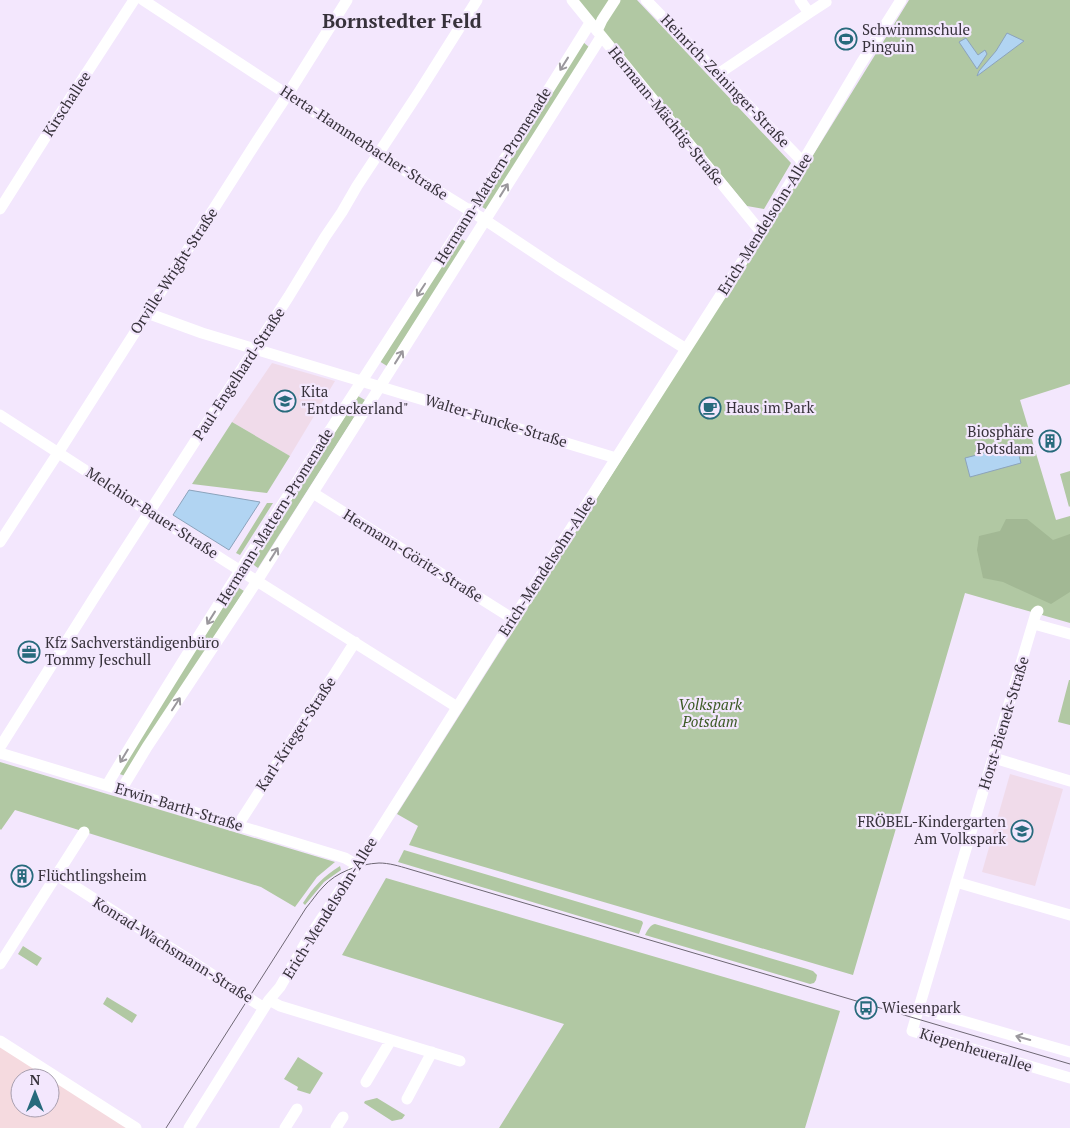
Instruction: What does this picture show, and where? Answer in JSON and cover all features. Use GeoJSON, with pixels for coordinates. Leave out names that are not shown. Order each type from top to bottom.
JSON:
{"type":"FeatureCollection","features":[{"type":"Feature","properties":{"kind":"street","name":"Kirschallee"},"geometry":{"type":"LineString","coordinates":[[0,210],[134,0]]}},
{"type":"Feature","properties":{"kind":"street","name":"Herta-Hammerbacher-Straße"},"geometry":{"type":"LineString","coordinates":[[143,0],[378,154],[485,220],[686,350]]}},
{"type":"Feature","properties":{"kind":"street","name":"Orville-Wright-Straße"},"geometry":{"type":"LineString","coordinates":[[0,542],[256,141],[288,94],[346,0]]}},
{"type":"Feature","properties":{"kind":"street","name":"Paul-Engelhard-Straße"},"geometry":{"type":"LineString","coordinates":[[0,748],[477,0]]}},
{"type":"Feature","properties":{"kind":"street","name":"Hermann-Mächtig-Straße"},"geometry":{"type":"LineString","coordinates":[[572,0],[761,232]]}},
{"type":"Feature","properties":{"kind":"street","name":"Hermann-Mattern-Promenade"},"geometry":{"type":"LineString","coordinates":[[121,790],[257,581],[485,220],[615,0]]}},
{"type":"Feature","properties":{"kind":"street","name":"Heinrich-Zeininger-Straße"},"geometry":{"type":"LineString","coordinates":[[646,0],[803,162]]}},
{"type":"Feature","properties":{"kind":"street"},"geometry":{"type":"LineString","coordinates":[[800,0],[809,13]]}},
{"type":"Feature","properties":{"kind":"street"},"geometry":{"type":"LineString","coordinates":[[718,74],[826,2],[825,0]]}},
{"type":"Feature","properties":{"kind":"street","name":"Erich-Mendelsohn-Allee"},"geometry":{"type":"LineString","coordinates":[[189,1128],[266,1004],[280,987],[306,942],[761,232],[860,65],[901,0]]}},
{"type":"Feature","properties":{"kind":"street","name":"Hermann-Mattern-Promenade"},"geometry":{"type":"LineString","coordinates":[[107,785],[134,739],[362,381],[472,212],[596,30]]}},
{"type":"Feature","properties":{"kind":"street","name":"Walter-Funcke-Straße"},"geometry":{"type":"LineString","coordinates":[[147,313],[202,332],[616,458]]}},
{"type":"Feature","properties":{"kind":"street","name":"Melchior-Bauer-Straße"},"geometry":{"type":"LineString","coordinates":[[0,415],[257,581],[457,707]]}},
{"type":"Feature","properties":{"kind":"street","name":"Hermann-Göritz-Straße"},"geometry":{"type":"LineString","coordinates":[[313,493],[513,619]]}},
{"type":"Feature","properties":{"kind":"street","name":"Horst-Bienek-Straße"},"geometry":{"type":"LineString","coordinates":[[918,1008],[1038,611]]}},
{"type":"Feature","properties":{"kind":"street"},"geometry":{"type":"LineString","coordinates":[[1034,624],[1070,634]]}},
{"type":"Feature","properties":{"kind":"street","name":"Karl-Krieger-Straße"},"geometry":{"type":"LineString","coordinates":[[238,825],[355,642]]}},
{"type":"Feature","properties":{"kind":"street","name":"Erwin-Barth-Straße"},"geometry":{"type":"LineString","coordinates":[[0,753],[345,858],[357,865]]}},
{"type":"Feature","properties":{"kind":"street"},"geometry":{"type":"LineString","coordinates":[[994,758],[1070,781]]}},
{"type":"Feature","properties":{"kind":"street"},"geometry":{"type":"LineString","coordinates":[[0,964],[84,832]]}},
{"type":"Feature","properties":{"kind":"street","name":"Konrad-Wachsmann-Straße"},"geometry":{"type":"LineString","coordinates":[[57,875],[266,1004],[280,1006],[460,1061]]}},
{"type":"Feature","properties":{"kind":"street"},"geometry":{"type":"LineString","coordinates":[[956,882],[1070,915]]}},
{"type":"Feature","properties":{"kind":"street","name":"Kiepenheuerallee"},"geometry":{"type":"LineString","coordinates":[[1070,1052],[918,1008],[912,1031],[1070,1078]]}},
{"type":"Feature","properties":{"kind":"street"},"geometry":{"type":"LineString","coordinates":[[366,1082],[391,1040]]}},
{"type":"Feature","properties":{"kind":"street"},"geometry":{"type":"LineString","coordinates":[[0,1041],[136,1128]]}},
{"type":"Feature","properties":{"kind":"street"},"geometry":{"type":"LineString","coordinates":[[407,1099],[432,1052]]}},
{"type":"Feature","properties":{"kind":"street"},"geometry":{"type":"LineString","coordinates":[[285,1128],[297,1109]]}},
{"type":"Feature","properties":{"kind":"street"},"geometry":{"type":"LineString","coordinates":[[336,1128],[343,1117]]}},
{"type":"Feature","properties":{"kind":"shaded area","name":"Kita \"Entdeckerland\""},"geometry":{"type":"Polygon","coordinates":[[[272,363],[335,381],[290,456],[232,422],[272,363]]]}},
{"type":"Feature","properties":{"kind":"shaded area","name":"FRÖBEL-Kindergarten Am Volkspark"},"geometry":{"type":"Polygon","coordinates":[[[1010,774],[1063,789],[1035,886],[982,872],[1010,774]]]}},
{"type":"Feature","properties":{"kind":"shaded area"},"geometry":{"type":"Polygon","coordinates":[[[0,1047],[34,1068],[10,1068],[10,1118],[60,1118],[60,1084],[129,1128],[0,1128],[0,1047]]]}},
{"type":"Feature","properties":{"kind":"green space"},"geometry":{"type":"Polygon","coordinates":[[[577,0],[637,0],[791,163],[764,209],[747,206],[577,0]]]}},
{"type":"Feature","properties":{"kind":"green space","name":"Volkspark Potsdam"},"geometry":{"type":"Polygon","coordinates":[[[909,0],[1070,0],[1070,384],[1020,400],[1056,520],[1070,516],[1070,623],[965,593],[853,975],[409,845],[418,826],[397,814],[773,220],[909,0]]]}},
{"type":"Feature","properties":{"kind":"green space"},"geometry":{"type":"Polygon","coordinates":[[[583,42],[590,48],[487,210],[479,205],[583,42]]]}},
{"type":"Feature","properties":{"kind":"green space"},"geometry":{"type":"Polygon","coordinates":[[[459,237],[466,242],[387,366],[379,361],[459,237]]]}},
{"type":"Feature","properties":{"kind":"green space"},"geometry":{"type":"Polygon","coordinates":[[[358,396],[365,400],[258,568],[251,563],[358,396]]]}},
{"type":"Feature","properties":{"kind":"green space"},"geometry":{"type":"Polygon","coordinates":[[[232,422],[290,456],[267,493],[192,484],[232,422]]]}},
{"type":"Feature","properties":{"kind":"green space"},"geometry":{"type":"Polygon","coordinates":[[[1070,471],[1070,506],[1069,507],[1060,474],[1070,471]]]}},
{"type":"Feature","properties":{"kind":"green space"},"geometry":{"type":"Polygon","coordinates":[[[267,503],[273,503],[240,555],[236,553],[267,503]]]}},
{"type":"Feature","properties":{"kind":"green space"},"geometry":{"type":"Polygon","coordinates":[[[1006,519],[1027,519],[1053,540],[1070,534],[1070,592],[1051,604],[1003,582],[983,578],[977,550],[979,536],[1000,531],[1006,519]]]}},
{"type":"Feature","properties":{"kind":"green space"},"geometry":{"type":"Polygon","coordinates":[[[236,586],[244,591],[125,776],[117,773],[236,586]]]}},
{"type":"Feature","properties":{"kind":"green space"},"geometry":{"type":"Polygon","coordinates":[[[1070,680],[1070,725],[1058,722],[1070,680]]]}},
{"type":"Feature","properties":{"kind":"green space"},"geometry":{"type":"Polygon","coordinates":[[[0,762],[335,862],[317,877],[295,907],[261,887],[15,810],[1,830],[0,762]]]}},
{"type":"Feature","properties":{"kind":"green space"},"geometry":{"type":"Polygon","coordinates":[[[404,850],[642,921],[643,923],[639,934],[398,862],[404,850]]]}},
{"type":"Feature","properties":{"kind":"green space"},"geometry":{"type":"Polygon","coordinates":[[[340,866],[341,870],[324,882],[305,905],[303,903],[315,887],[340,866]]]}},
{"type":"Feature","properties":{"kind":"green space"},"geometry":{"type":"Polygon","coordinates":[[[386,878],[840,1011],[805,1128],[499,1128],[564,1024],[342,955],[386,878]]]}},
{"type":"Feature","properties":{"kind":"green space"},"geometry":{"type":"Polygon","coordinates":[[[655,924],[813,971],[817,975],[816,980],[810,984],[645,935],[650,927],[655,924]]]}},
{"type":"Feature","properties":{"kind":"green space"},"geometry":{"type":"Polygon","coordinates":[[[23,946],[42,958],[37,966],[18,954],[23,946]]]}},
{"type":"Feature","properties":{"kind":"green space"},"geometry":{"type":"Polygon","coordinates":[[[107,997],[137,1015],[132,1023],[103,1004],[107,997]]]}},
{"type":"Feature","properties":{"kind":"green space"},"geometry":{"type":"Polygon","coordinates":[[[298,1057],[323,1073],[310,1094],[297,1090],[298,1087],[284,1079],[298,1057]]]}},
{"type":"Feature","properties":{"kind":"green space"},"geometry":{"type":"Polygon","coordinates":[[[377,1098],[405,1115],[402,1119],[392,1121],[364,1103],[365,1101],[377,1098]]]}},
{"type":"Feature","properties":{"kind":"water"},"geometry":{"type":"Polygon","coordinates":[[[1007,33],[1024,41],[977,76],[996,51],[1007,33]]]}},
{"type":"Feature","properties":{"kind":"water"},"geometry":{"type":"Polygon","coordinates":[[[966,38],[978,55],[985,50],[987,54],[977,69],[959,42],[966,38]]]}},
{"type":"Feature","properties":{"kind":"water"},"geometry":{"type":"Polygon","coordinates":[[[1016,445],[1021,463],[970,477],[965,458],[1016,445]]]}},
{"type":"Feature","properties":{"kind":"water"},"geometry":{"type":"Polygon","coordinates":[[[189,490],[260,502],[229,550],[173,515],[189,490]]]}},
{"type":"Feature","properties":{"kind":"tram line"},"geometry":{"type":"LineString","coordinates":[[166,1128],[306,908],[334,877],[356,867],[379,863],[405,868],[1070,1064]]}},
{"type":"Feature","properties":{"kind":"place","name":"Schwimmschule Pinguin"},"geometry":{"type":"Point","coordinates":[846,39]}},
{"type":"Feature","properties":{"kind":"place","name":"Kita \"Entdeckerland\""},"geometry":{"type":"Point","coordinates":[285,401]}},
{"type":"Feature","properties":{"kind":"place","name":"Haus im Park"},"geometry":{"type":"Point","coordinates":[710,408]}},
{"type":"Feature","properties":{"kind":"place","name":"Biosphäre Potsdam"},"geometry":{"type":"Point","coordinates":[1050,441]}},
{"type":"Feature","properties":{"kind":"place","name":"Kfz Sachverständigenbüro Tommy Jeschull"},"geometry":{"type":"Point","coordinates":[29,652]}},
{"type":"Feature","properties":{"kind":"place","name":"FRÖBEL-Kindergarten Am Volkspark"},"geometry":{"type":"Point","coordinates":[1022,831]}},
{"type":"Feature","properties":{"kind":"place","name":"Flüchtlingsheim"},"geometry":{"type":"Point","coordinates":[22,876]}},
{"type":"Feature","properties":{"kind":"place","name":"Wiesenpark"},"geometry":{"type":"Point","coordinates":[866,1008]}},
{"type":"Feature","properties":{"kind":"district","name":"Bornstedter Feld"},"geometry":{"type":"Point","coordinates":[402,21]}}]}
